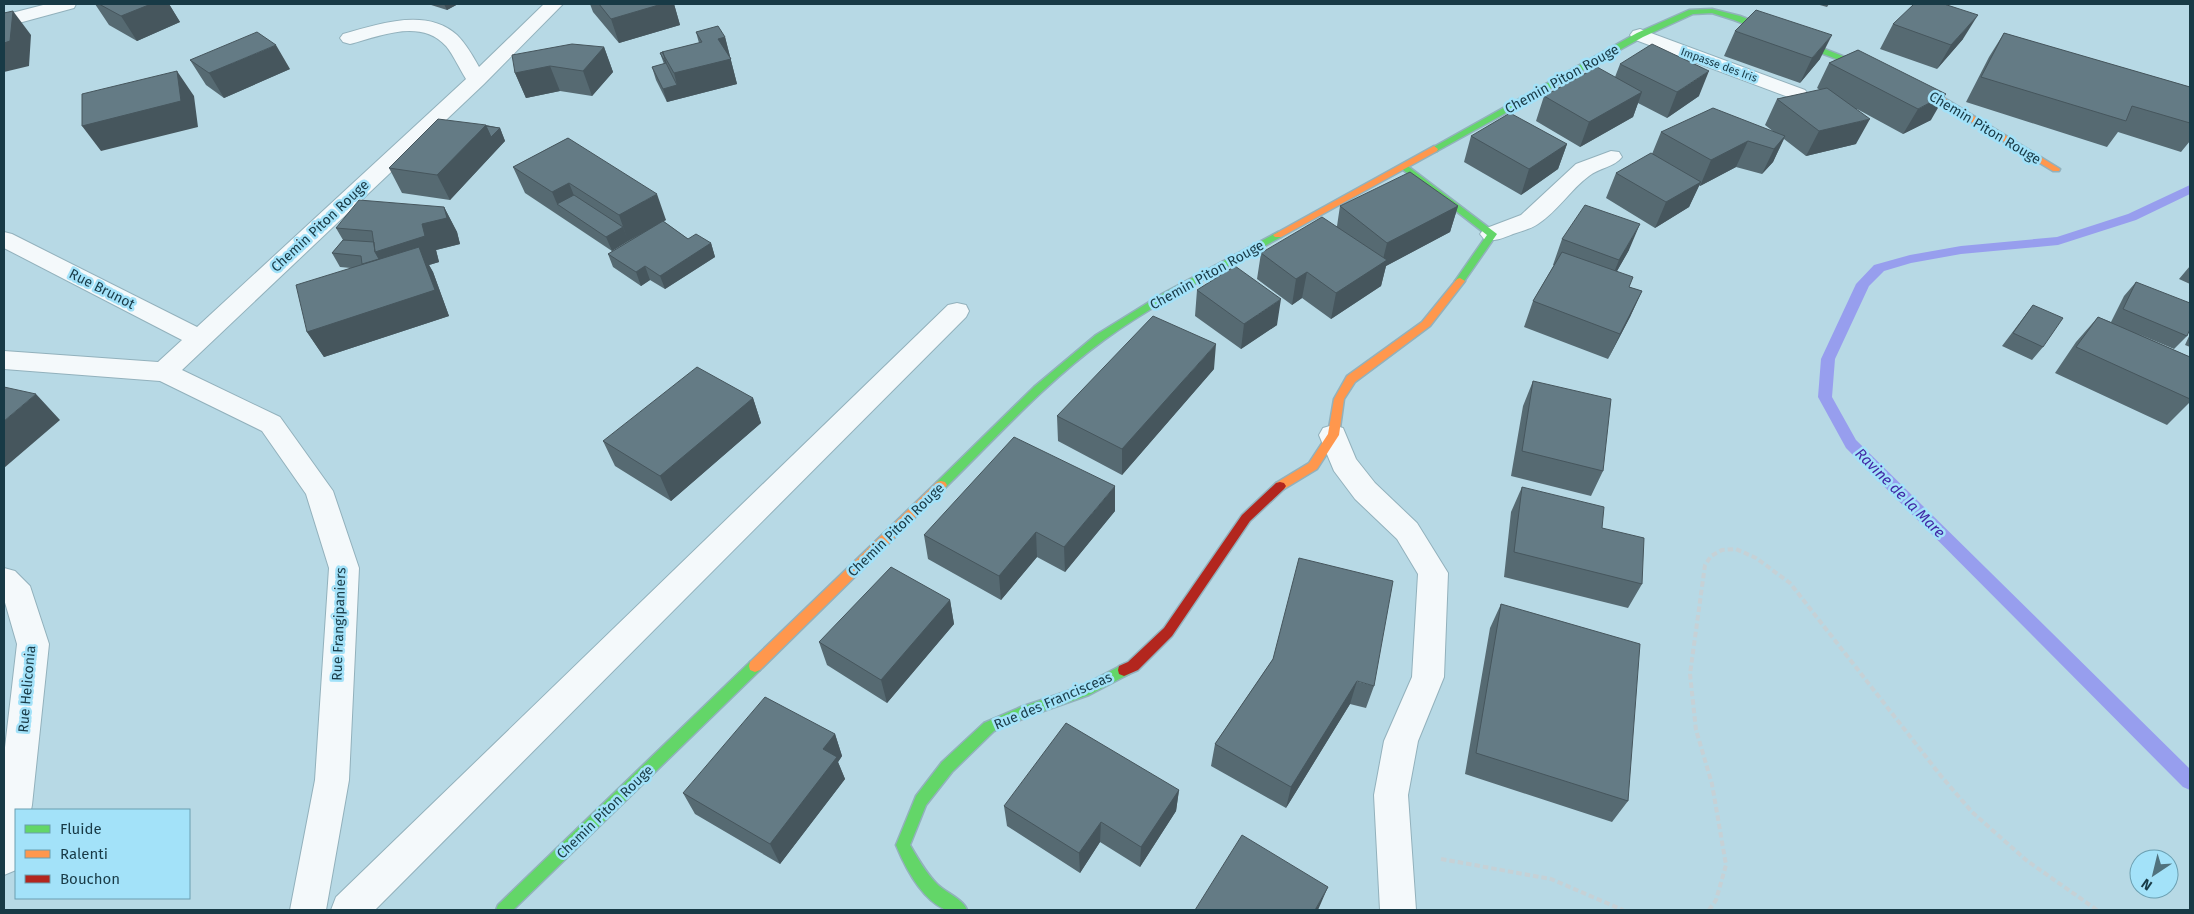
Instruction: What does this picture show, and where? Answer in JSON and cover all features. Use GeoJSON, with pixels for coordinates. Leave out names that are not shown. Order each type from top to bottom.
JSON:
{"type":"FeatureCollection","features":[{"type":"Feature","properties":{"kind":"street"},"geometry":{"type":"LineString","coordinates":[[4,21],[67,4]]}},
{"type":"Feature","properties":{"kind":"street","name":"Chemin Piton Rouge"},"geometry":{"type":"LineString","coordinates":[[164,372],[477,80],[554,4]]}},
{"type":"Feature","properties":{"kind":"street","name":"Chemin Piton Rouge"},"geometry":{"type":"LineString","coordinates":[[503,910],[1073,359],[1138,313],[1640,35],[1692,12],[1712,11],[1737,18],[1896,78],[1933,95],[2056,169]]}},
{"type":"Feature","properties":{"kind":"street"},"geometry":{"type":"LineString","coordinates":[[350,38],[400,25],[432,29],[443,33],[451,39],[477,80]]}},
{"type":"Feature","properties":{"kind":"street","name":"Impasse des Iris"},"geometry":{"type":"LineString","coordinates":[[1640,35],[1798,94]]}},
{"type":"Feature","properties":{"kind":"street"},"geometry":{"type":"LineString","coordinates":[[1405,166],[1492,234],[1529,220],[1584,169],[1611,157]]}},
{"type":"Feature","properties":{"kind":"street","name":"Rue des Francisceas"},"geometry":{"type":"LineString","coordinates":[[960,910],[947,905],[920,880],[903,845],[921,801],[947,767],[989,727],[1026,711],[1084,691],[1133,666],[1168,632],[1246,518],[1280,488],[1313,466],[1333,435],[1339,399],[1351,379],[1426,324],[1448,298],[1492,234]]}},
{"type":"Feature","properties":{"kind":"street","name":"Rue Brunot"},"geometry":{"type":"LineString","coordinates":[[4,239],[200,339]]}},
{"type":"Feature","properties":{"kind":"street"},"geometry":{"type":"LineString","coordinates":[[349,910],[957,310]]}},
{"type":"Feature","properties":{"kind":"street","name":"Rue Frangipaniers"},"geometry":{"type":"LineString","coordinates":[[4,360],[164,372],[271,424],[319,491],[344,568],[332,780],[308,910]]}},
{"type":"Feature","properties":{"kind":"street"},"geometry":{"type":"LineString","coordinates":[[1333,435],[1344,464],[1365,491],[1407,531],[1433,572],[1428,677],[1401,741],[1391,795],[1398,910]]}},
{"type":"Feature","properties":{"kind":"street","name":"Rue Heliconia"},"geometry":{"type":"LineString","coordinates":[[4,580],[19,595],[33,644],[4,858]]}},
{"type":"Feature","properties":{"kind":"path"},"geometry":{"type":"LineString","coordinates":[[1709,910],[1716,900],[1726,865],[1712,784],[1696,730],[1690,674],[1705,565],[1711,556],[1722,550],[1736,549],[1756,558],[1790,583],[1941,776],[1972,812],[2026,860],[2096,910]]}},
{"type":"Feature","properties":{"kind":"path"},"geometry":{"type":"LineString","coordinates":[[1394,850],[1551,880],[1623,910]]}},
{"type":"Feature","properties":{"kind":"building"},"geometry":{"type":"Polygon","coordinates":[[[99,4],[151,4],[121,16],[99,4]]]}},
{"type":"Feature","properties":{"kind":"building"},"geometry":{"type":"Polygon","coordinates":[[[599,4],[662,4],[611,19],[599,4]]]}},
{"type":"Feature","properties":{"kind":"building"},"geometry":{"type":"Polygon","coordinates":[[[1914,4],[1944,4],[1978,15],[1951,45],[1893,24],[1914,4]]]}},
{"type":"Feature","properties":{"kind":"building"},"geometry":{"type":"Polygon","coordinates":[[[1756,10],[1832,35],[1812,58],[1735,31],[1756,10]]]}},
{"type":"Feature","properties":{"kind":"building"},"geometry":{"type":"Polygon","coordinates":[[[13,11],[10,41],[4,43],[4,13],[13,11]]]}},
{"type":"Feature","properties":{"kind":"building"},"geometry":{"type":"Polygon","coordinates":[[[718,26],[725,37],[718,39],[731,59],[674,73],[662,52],[702,42],[696,32],[718,26]]]}},
{"type":"Feature","properties":{"kind":"building"},"geometry":{"type":"Polygon","coordinates":[[[257,32],[276,45],[209,73],[190,60],[257,32]]]}},
{"type":"Feature","properties":{"kind":"building"},"geometry":{"type":"Polygon","coordinates":[[[2004,33],[2190,87],[2190,123],[2132,106],[2126,121],[1981,77],[2004,33]]]}},
{"type":"Feature","properties":{"kind":"building"},"geometry":{"type":"Polygon","coordinates":[[[572,44],[604,47],[583,71],[550,66],[515,73],[512,55],[572,44]]]}},
{"type":"Feature","properties":{"kind":"building"},"geometry":{"type":"Polygon","coordinates":[[[1652,44],[1709,71],[1677,92],[1620,64],[1652,44]]]}},
{"type":"Feature","properties":{"kind":"building"},"geometry":{"type":"Polygon","coordinates":[[[1858,50],[1946,94],[1918,109],[1829,63],[1858,50]]]}},
{"type":"Feature","properties":{"kind":"building"},"geometry":{"type":"Polygon","coordinates":[[[663,52],[666,63],[660,53],[663,52]]]}},
{"type":"Feature","properties":{"kind":"building"},"geometry":{"type":"Polygon","coordinates":[[[666,63],[677,85],[663,89],[652,67],[666,63]]]}},
{"type":"Feature","properties":{"kind":"building"},"geometry":{"type":"Polygon","coordinates":[[[1597,67],[1642,92],[1589,122],[1544,96],[1597,67]]]}},
{"type":"Feature","properties":{"kind":"building"},"geometry":{"type":"Polygon","coordinates":[[[177,71],[181,101],[82,126],[82,94],[177,71]]]}},
{"type":"Feature","properties":{"kind":"building"},"geometry":{"type":"Polygon","coordinates":[[[1827,88],[1870,119],[1819,131],[1777,99],[1827,88]]]}},
{"type":"Feature","properties":{"kind":"building"},"geometry":{"type":"Polygon","coordinates":[[[1713,108],[1785,136],[1774,149],[1748,141],[1711,160],[1661,132],[1713,108]]]}},
{"type":"Feature","properties":{"kind":"building"},"geometry":{"type":"Polygon","coordinates":[[[1510,113],[1567,144],[1529,169],[1471,136],[1510,113]]]}},
{"type":"Feature","properties":{"kind":"building"},"geometry":{"type":"Polygon","coordinates":[[[438,119],[486,125],[437,175],[389,168],[438,119]]]}},
{"type":"Feature","properties":{"kind":"building"},"geometry":{"type":"Polygon","coordinates":[[[486,126],[500,128],[491,137],[486,126]]]}},
{"type":"Feature","properties":{"kind":"building"},"geometry":{"type":"Polygon","coordinates":[[[568,138],[657,194],[619,215],[569,183],[552,192],[513,167],[568,138]]]}},
{"type":"Feature","properties":{"kind":"building"},"geometry":{"type":"Polygon","coordinates":[[[1651,153],[1701,182],[1666,202],[1616,173],[1651,153]]]}},
{"type":"Feature","properties":{"kind":"building"},"geometry":{"type":"Polygon","coordinates":[[[1410,172],[1458,206],[1387,243],[1340,206],[1410,172]]]}},
{"type":"Feature","properties":{"kind":"building"},"geometry":{"type":"Polygon","coordinates":[[[574,195],[623,227],[606,237],[557,204],[574,195]]]}},
{"type":"Feature","properties":{"kind":"building"},"geometry":{"type":"Polygon","coordinates":[[[359,200],[444,207],[447,218],[422,224],[425,236],[375,252],[372,231],[336,228],[359,200]]]}},
{"type":"Feature","properties":{"kind":"building"},"geometry":{"type":"Polygon","coordinates":[[[1585,205],[1640,224],[1619,260],[1562,239],[1585,205]]]}},
{"type":"Feature","properties":{"kind":"building"},"geometry":{"type":"Polygon","coordinates":[[[1322,217],[1387,260],[1336,293],[1307,272],[1296,279],[1261,253],[1322,217]]]}},
{"type":"Feature","properties":{"kind":"building"},"geometry":{"type":"Polygon","coordinates":[[[663,221],[688,239],[696,234],[711,243],[660,276],[645,266],[636,272],[608,254],[663,221]]]}},
{"type":"Feature","properties":{"kind":"building"},"geometry":{"type":"Polygon","coordinates":[[[343,240],[374,242],[375,252],[379,259],[362,264],[361,256],[332,253],[343,240]]]}},
{"type":"Feature","properties":{"kind":"building"},"geometry":{"type":"Polygon","coordinates":[[[419,247],[435,290],[307,332],[296,285],[419,247]]]}},
{"type":"Feature","properties":{"kind":"building"},"geometry":{"type":"Polygon","coordinates":[[[1562,252],[1633,277],[1629,287],[1642,291],[1620,334],[1533,301],[1562,252]]]}},
{"type":"Feature","properties":{"kind":"building"},"geometry":{"type":"Polygon","coordinates":[[[1235,266],[1281,299],[1244,324],[1197,290],[1235,266]]]}},
{"type":"Feature","properties":{"kind":"building"},"geometry":{"type":"Polygon","coordinates":[[[2136,282],[2190,303],[2190,329],[2187,336],[2123,309],[2136,282]]]}},
{"type":"Feature","properties":{"kind":"building"},"geometry":{"type":"Polygon","coordinates":[[[2033,305],[2063,318],[2043,347],[2013,333],[2033,305]]]}},
{"type":"Feature","properties":{"kind":"building"},"geometry":{"type":"Polygon","coordinates":[[[1153,316],[1216,344],[1122,449],[1057,416],[1153,316]]]}},
{"type":"Feature","properties":{"kind":"building"},"geometry":{"type":"Polygon","coordinates":[[[2098,317],[2190,357],[2190,399],[2076,347],[2098,317]]]}},
{"type":"Feature","properties":{"kind":"building"},"geometry":{"type":"Polygon","coordinates":[[[697,367],[753,398],[660,476],[603,441],[697,367]]]}},
{"type":"Feature","properties":{"kind":"building"},"geometry":{"type":"Polygon","coordinates":[[[1533,381],[1611,399],[1603,471],[1522,451],[1533,381]]]}},
{"type":"Feature","properties":{"kind":"building"},"geometry":{"type":"Polygon","coordinates":[[[4,387],[36,394],[4,421],[4,387]]]}},
{"type":"Feature","properties":{"kind":"building"},"geometry":{"type":"Polygon","coordinates":[[[1014,437],[1115,486],[1064,547],[1036,532],[999,576],[924,535],[1014,437]]]}},
{"type":"Feature","properties":{"kind":"building"},"geometry":{"type":"Polygon","coordinates":[[[1522,487],[1604,507],[1602,528],[1644,538],[1642,584],[1514,552],[1522,487]]]}},
{"type":"Feature","properties":{"kind":"building"},"geometry":{"type":"Polygon","coordinates":[[[1299,558],[1393,581],[1374,686],[1357,681],[1291,787],[1215,744],[1273,659],[1299,558]]]}},
{"type":"Feature","properties":{"kind":"building"},"geometry":{"type":"Polygon","coordinates":[[[891,567],[950,600],[881,680],[819,642],[891,567]]]}},
{"type":"Feature","properties":{"kind":"building"},"geometry":{"type":"Polygon","coordinates":[[[1501,604],[1640,644],[1628,801],[1476,753],[1501,604]]]}},
{"type":"Feature","properties":{"kind":"building"},"geometry":{"type":"Polygon","coordinates":[[[765,697],[835,734],[823,749],[837,757],[770,844],[683,793],[765,697]]]}},
{"type":"Feature","properties":{"kind":"building"},"geometry":{"type":"Polygon","coordinates":[[[1066,723],[1179,790],[1141,847],[1101,822],[1079,853],[1004,806],[1066,723]]]}},
{"type":"Feature","properties":{"kind":"building"},"geometry":{"type":"Polygon","coordinates":[[[1242,835],[1328,887],[1315,910],[1195,910],[1242,835]]]}},
{"type":"Feature","properties":{"kind":"waterway","name":"Ravine de la Mare"},"geometry":{"type":"LineString","coordinates":[[2190,189],[2132,217],[2058,241],[1961,250],[1910,259],[1879,268],[1863,284],[1828,359],[1825,397],[1851,444],[2190,781]]}},
{"type":"Feature","properties":{"kind":"traffic: fast"},"geometry":{"type":"LineString","coordinates":[[1434,149],[1640,35],[1692,12],[1712,11],[1737,18],[1900,80]]}},
{"type":"Feature","properties":{"kind":"traffic: fast"},"geometry":{"type":"LineString","coordinates":[[1405,167],[1492,234],[1460,281]]}},
{"type":"Feature","properties":{"kind":"traffic: fast"},"geometry":{"type":"LineString","coordinates":[[941,485],[1058,371],[1100,338],[1165,297],[1278,235]]}},
{"type":"Feature","properties":{"kind":"traffic: fast"},"geometry":{"type":"LineString","coordinates":[[503,910],[755,666]]}},
{"type":"Feature","properties":{"kind":"traffic: fast"},"geometry":{"type":"LineString","coordinates":[[960,910],[941,898],[926,883],[903,845],[921,801],[947,767],[989,727],[1026,711],[1084,691],[1124,670]]}},
{"type":"Feature","properties":{"kind":"traffic: slow"},"geometry":{"type":"LineString","coordinates":[[1900,80],[1933,95],[2056,169]]}},
{"type":"Feature","properties":{"kind":"traffic: slow"},"geometry":{"type":"LineString","coordinates":[[1278,235],[1434,149]]}},
{"type":"Feature","properties":{"kind":"traffic: slow"},"geometry":{"type":"LineString","coordinates":[[1280,486],[1313,466],[1333,435],[1339,399],[1351,379],[1426,324],[1460,281]]}},
{"type":"Feature","properties":{"kind":"traffic: slow"},"geometry":{"type":"LineString","coordinates":[[755,666],[941,485]]}},
{"type":"Feature","properties":{"kind":"traffic: jam"},"geometry":{"type":"LineString","coordinates":[[1124,670],[1133,666],[1168,632],[1246,518],[1280,486]]}}]}
